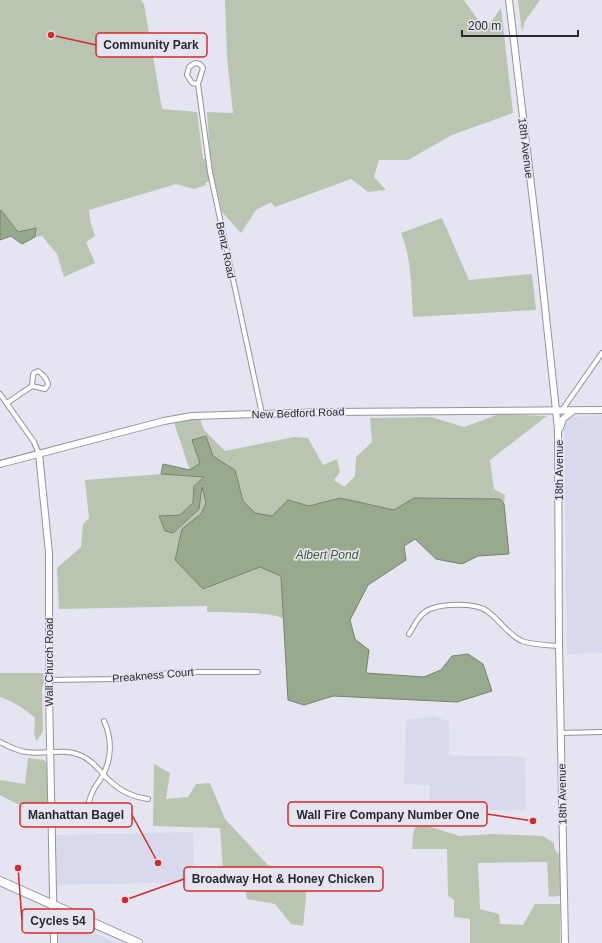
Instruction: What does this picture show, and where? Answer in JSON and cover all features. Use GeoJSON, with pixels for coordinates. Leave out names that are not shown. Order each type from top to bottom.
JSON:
{"type":"FeatureCollection","features":[{"type":"Feature","properties":{"kind":"highway"},"geometry":{"type":"LineString","coordinates":[[0,881],[138,943]]}},
{"type":"Feature","properties":{"kind":"street","name":"18th Avenue"},"geometry":{"type":"LineString","coordinates":[[509,0],[539,251],[560,410],[559,646],[565,943]]}},
{"type":"Feature","properties":{"kind":"street","name":"Bentz Road"},"geometry":{"type":"LineString","coordinates":[[198,84],[192,83],[187,75],[189,67],[195,64],[200,64],[203,68],[198,84],[210,172],[262,414]]}},
{"type":"Feature","properties":{"kind":"street"},"geometry":{"type":"LineString","coordinates":[[560,410],[602,353]]}},
{"type":"Feature","properties":{"kind":"street"},"geometry":{"type":"LineString","coordinates":[[36,372],[41,372],[47,381],[47,387],[42,389],[32,386],[32,375],[36,372]]}},
{"type":"Feature","properties":{"kind":"street"},"geometry":{"type":"LineString","coordinates":[[7,403],[32,386]]}},
{"type":"Feature","properties":{"kind":"street","name":"Wall Church Road"},"geometry":{"type":"LineString","coordinates":[[0,394],[34,442],[39,454],[48,553],[52,904],[54,943]]}},
{"type":"Feature","properties":{"kind":"street"},"geometry":{"type":"LineString","coordinates":[[559,446],[561,423],[565,416],[574,410]]}},
{"type":"Feature","properties":{"kind":"street","name":"New Bedford Road"},"geometry":{"type":"LineString","coordinates":[[0,464],[178,418],[212,415],[332,412],[602,410]]}},
{"type":"Feature","properties":{"kind":"street"},"geometry":{"type":"LineString","coordinates":[[409,634],[419,617],[430,609],[438,606],[472,606],[481,607],[515,637],[522,641],[559,646]]}},
{"type":"Feature","properties":{"kind":"street","name":"Preakness Court"},"geometry":{"type":"LineString","coordinates":[[49,680],[116,679],[179,672],[258,672]]}},
{"type":"Feature","properties":{"kind":"street"},"geometry":{"type":"LineString","coordinates":[[84,824],[91,796],[103,774],[110,752],[108,732],[104,721]]}},
{"type":"Feature","properties":{"kind":"street"},"geometry":{"type":"LineString","coordinates":[[561,733],[602,732]]}},
{"type":"Feature","properties":{"kind":"street"},"geometry":{"type":"LineString","coordinates":[[0,742],[27,752],[68,752],[80,755],[92,762],[110,782],[123,792],[148,799]]}},
{"type":"Feature","properties":{"kind":"shaded area"},"geometry":{"type":"Polygon","coordinates":[[[0,0],[141,0],[144,4],[162,109],[197,112],[203,159],[210,157],[207,112],[233,113],[227,57],[225,0],[464,0],[481,24],[490,23],[501,8],[513,113],[452,135],[408,160],[379,160],[374,177],[386,190],[368,192],[351,179],[275,207],[271,202],[256,210],[241,233],[222,212],[215,182],[206,182],[206,185],[194,189],[176,184],[89,210],[90,220],[95,236],[86,242],[95,263],[64,277],[57,254],[42,236],[35,237],[36,228],[18,232],[1,210],[0,211],[0,0]]]}},
{"type":"Feature","properties":{"kind":"shaded area"},"geometry":{"type":"Polygon","coordinates":[[[518,0],[540,0],[525,21],[522,32],[518,0]]]}},
{"type":"Feature","properties":{"kind":"shaded area"},"geometry":{"type":"Polygon","coordinates":[[[442,218],[469,280],[532,274],[536,310],[413,317],[409,264],[405,243],[401,233],[442,218]]]}},
{"type":"Feature","properties":{"kind":"shaded area"},"geometry":{"type":"Polygon","coordinates":[[[198,413],[204,430],[225,451],[294,437],[308,438],[323,465],[337,459],[340,472],[334,480],[344,487],[355,476],[356,457],[372,442],[370,418],[431,417],[464,427],[499,414],[547,416],[490,460],[494,489],[505,495],[504,504],[499,499],[414,498],[394,510],[340,498],[309,506],[288,500],[272,516],[255,514],[243,501],[235,470],[213,456],[190,471],[172,416],[198,413]]]}},
{"type":"Feature","properties":{"kind":"shaded area"},"geometry":{"type":"Polygon","coordinates":[[[602,415],[602,653],[567,654],[564,425],[572,417],[602,415]]]}},
{"type":"Feature","properties":{"kind":"shaded area"},"geometry":{"type":"Polygon","coordinates":[[[161,474],[205,477],[194,486],[193,503],[180,515],[159,516],[165,531],[199,509],[201,486],[206,503],[201,514],[182,529],[204,589],[260,567],[281,576],[283,618],[256,613],[207,612],[207,606],[59,609],[57,568],[81,547],[83,524],[89,518],[85,480],[161,474]]]}},
{"type":"Feature","properties":{"kind":"shaded area"},"geometry":{"type":"Polygon","coordinates":[[[0,673],[47,673],[42,688],[43,730],[36,741],[34,732],[35,718],[19,706],[0,697],[0,673]]]}},
{"type":"Feature","properties":{"kind":"shaded area"},"geometry":{"type":"Polygon","coordinates":[[[435,716],[449,722],[449,755],[525,757],[526,810],[429,811],[430,785],[404,784],[406,720],[435,716]]]}},
{"type":"Feature","properties":{"kind":"shaded area"},"geometry":{"type":"Polygon","coordinates":[[[28,758],[44,760],[48,764],[50,821],[0,795],[0,780],[25,784],[28,758]]]}},
{"type":"Feature","properties":{"kind":"shaded area"},"geometry":{"type":"Polygon","coordinates":[[[154,764],[170,773],[166,799],[188,797],[196,784],[210,783],[225,819],[268,865],[306,876],[306,898],[303,926],[291,924],[275,904],[247,899],[246,891],[239,891],[237,883],[224,883],[220,828],[153,826],[154,764]]]}},
{"type":"Feature","properties":{"kind":"shaded area"},"geometry":{"type":"Polygon","coordinates":[[[399,801],[427,811],[427,826],[460,836],[494,834],[543,836],[554,843],[554,848],[560,856],[560,896],[549,897],[547,862],[478,863],[480,909],[499,914],[500,924],[523,925],[535,904],[560,904],[560,943],[470,943],[470,919],[454,917],[454,900],[448,896],[447,849],[412,849],[413,834],[417,823],[399,816],[399,801]]]}},
{"type":"Feature","properties":{"kind":"shaded area"},"geometry":{"type":"Polygon","coordinates":[[[193,832],[194,882],[56,885],[55,835],[193,832]]]}},
{"type":"Feature","properties":{"kind":"shaded area"},"geometry":{"type":"Polygon","coordinates":[[[51,914],[117,943],[52,943],[51,914]]]}},
{"type":"Feature","properties":{"kind":"water"},"geometry":{"type":"Polygon","coordinates":[[[1,210],[18,232],[36,228],[35,237],[22,244],[11,236],[0,240],[1,210]]]}},
{"type":"Feature","properties":{"kind":"water","name":"Albert Pond"},"geometry":{"type":"Polygon","coordinates":[[[206,436],[213,456],[235,470],[243,501],[255,513],[272,516],[288,500],[309,506],[340,498],[394,510],[414,498],[500,499],[504,504],[509,554],[478,556],[462,564],[436,559],[415,539],[404,546],[406,560],[368,585],[350,620],[355,639],[369,650],[366,673],[424,677],[441,670],[452,656],[468,654],[483,664],[492,691],[457,702],[333,696],[304,705],[288,700],[281,576],[260,567],[203,589],[175,560],[182,529],[201,514],[206,503],[202,487],[199,509],[173,533],[165,531],[159,516],[180,515],[193,503],[194,486],[204,477],[161,474],[163,464],[190,470],[200,463],[192,440],[206,436]]]}},
{"type":"Feature","properties":{"kind":"place","name":"Community Park"},"geometry":{"type":"Point","coordinates":[51,35]}},
{"type":"Feature","properties":{"kind":"place","name":"Wall Fire Company Number One"},"geometry":{"type":"Point","coordinates":[533,821]}},
{"type":"Feature","properties":{"kind":"place","name":"Manhattan Bagel"},"geometry":{"type":"Point","coordinates":[158,863]}},
{"type":"Feature","properties":{"kind":"place","name":"Cycles 54"},"geometry":{"type":"Point","coordinates":[18,868]}},
{"type":"Feature","properties":{"kind":"place","name":"Broadway Hot & Honey Chicken"},"geometry":{"type":"Point","coordinates":[125,900]}}]}
